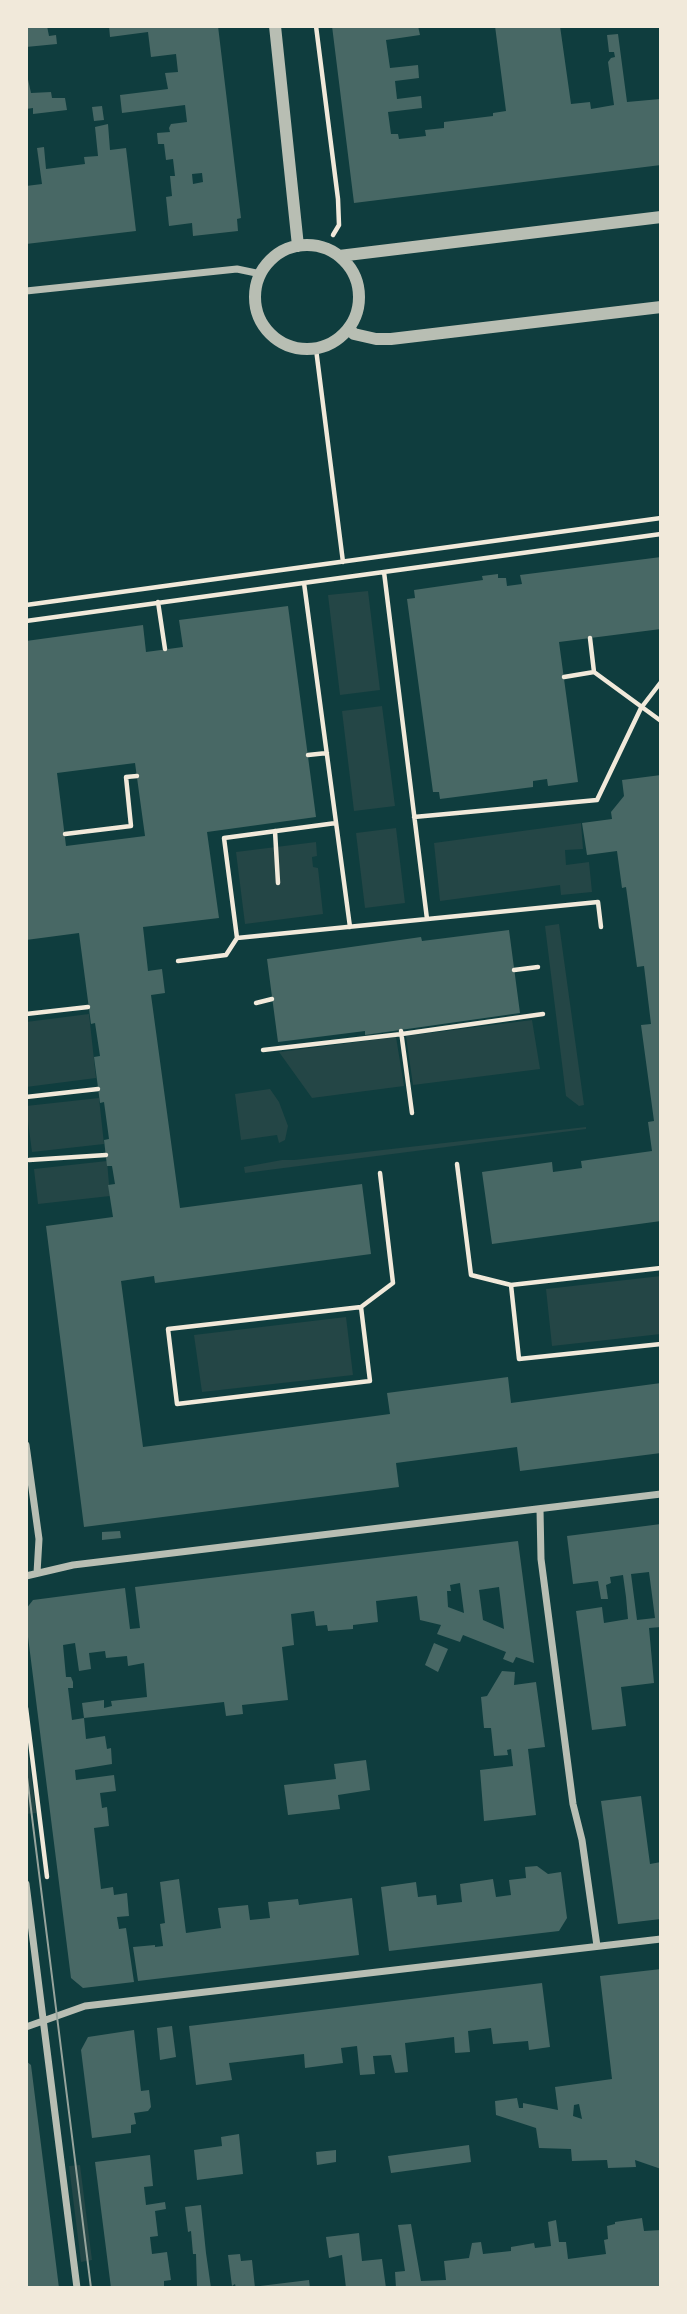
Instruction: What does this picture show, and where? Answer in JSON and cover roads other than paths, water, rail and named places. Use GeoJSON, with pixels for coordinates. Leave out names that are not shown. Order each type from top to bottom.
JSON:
{"type":"FeatureCollection","features":[{"type":"Feature","properties":{"kind":"street"},"geometry":{"type":"LineString","coordinates":[[275,26],[298,246]]}},
{"type":"Feature","properties":{"kind":"street"},"geometry":{"type":"LineString","coordinates":[[339,256],[661,217]]}},
{"type":"Feature","properties":{"kind":"street"},"geometry":{"type":"LineString","coordinates":[[298,246],[326,249],[339,256],[353,273],[359,293],[358,310],[349,329],[336,341],[316,349],[291,347],[274,337],[259,317],[255,303],[256,288],[268,263],[278,254],[298,246]]}},
{"type":"Feature","properties":{"kind":"street"},"geometry":{"type":"LineString","coordinates":[[26,291],[237,269],[261,274]]}},
{"type":"Feature","properties":{"kind":"street"},"geometry":{"type":"LineString","coordinates":[[349,329],[365,337],[391,339],[661,307]]}},
{"type":"Feature","properties":{"kind":"street"},"geometry":{"type":"LineString","coordinates":[[26,1445],[39,1539],[37,1573]]}},
{"type":"Feature","properties":{"kind":"street"},"geometry":{"type":"LineString","coordinates":[[26,1576],[73,1565],[661,1494]]}},
{"type":"Feature","properties":{"kind":"street"},"geometry":{"type":"LineString","coordinates":[[540,1509],[541,1559],[573,1804],[582,1840],[597,1946]]}},
{"type":"Feature","properties":{"kind":"street"},"geometry":{"type":"LineString","coordinates":[[26,1884],[77,2288]]}},
{"type":"Feature","properties":{"kind":"street"},"geometry":{"type":"LineString","coordinates":[[26,2026],[85,2006],[661,1939]]}},
{"type":"Feature","properties":{"kind":"tram line"},"geometry":{"type":"LineString","coordinates":[[26,1769],[91,2288]]}}]}
